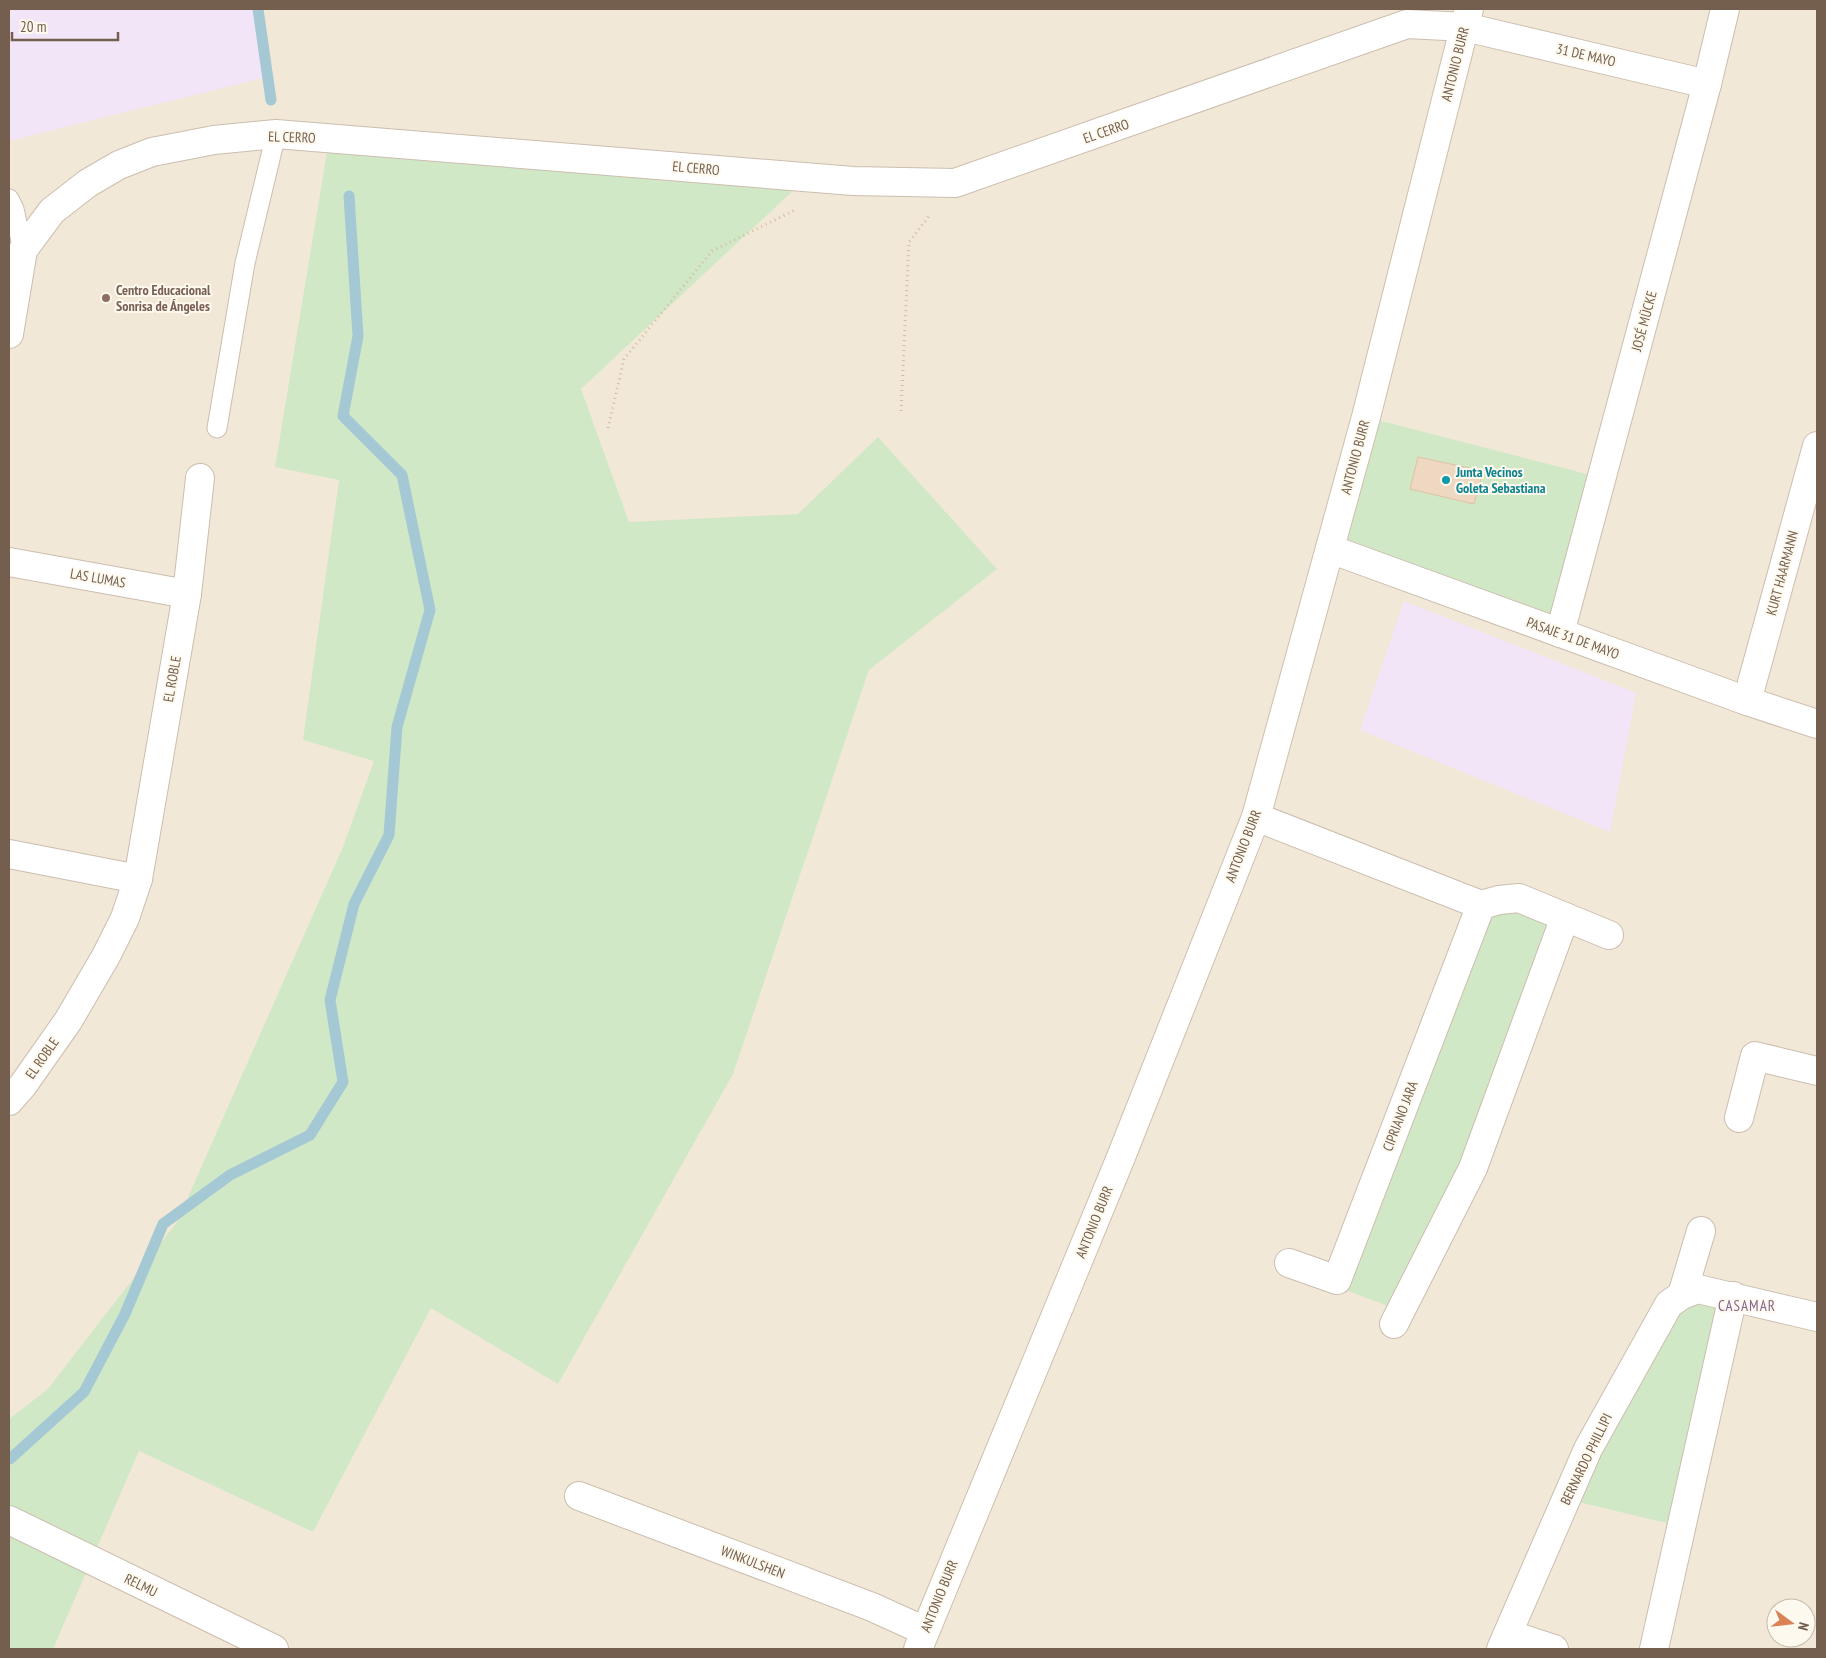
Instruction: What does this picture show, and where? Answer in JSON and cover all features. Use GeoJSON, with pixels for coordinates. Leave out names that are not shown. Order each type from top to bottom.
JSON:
{"type":"FeatureCollection","features":[{"type":"Feature","properties":{"kind":"street","name":"JOSÉ MÜCKE"},"geometry":{"type":"LineString","coordinates":[[1560,633],[1708,84],[1725,9]]}},
{"type":"Feature","properties":{"kind":"street","name":"31 DE MAYO"},"geometry":{"type":"LineString","coordinates":[[1467,18],[1708,84]]}},
{"type":"Feature","properties":{"kind":"street","name":"EL CERRO"},"geometry":{"type":"LineString","coordinates":[[9,334],[23,250],[52,211],[88,183],[119,165],[152,152],[205,141],[276,134],[853,181],[955,183],[1407,24],[1467,18]]}},
{"type":"Feature","properties":{"kind":"street","name":"ANTONIO BURR"},"geometry":{"type":"LineString","coordinates":[[921,1640],[1121,1157],[1256,817],[1366,417],[1467,18]]}},
{"type":"Feature","properties":{"kind":"street","name":"KURT HAARMANN"},"geometry":{"type":"LineString","coordinates":[[1747,701],[1817,446]]}},
{"type":"Feature","properties":{"kind":"street","name":"EL ROBLE"},"geometry":{"type":"LineString","coordinates":[[9,1101],[23,1085],[73,1013],[106,956],[125,918],[138,879],[187,594],[200,478]]}},
{"type":"Feature","properties":{"kind":"street","name":"PASAJE 31 DE MAYO"},"geometry":{"type":"LineString","coordinates":[[1330,549],[1747,701],[1817,724]]}},
{"type":"Feature","properties":{"kind":"street","name":"LAS LUMAS"},"geometry":{"type":"LineString","coordinates":[[9,562],[187,594]]}},
{"type":"Feature","properties":{"kind":"street"},"geometry":{"type":"LineString","coordinates":[[1256,817],[1481,905],[1499,900],[1519,898],[1609,935]]}},
{"type":"Feature","properties":{"kind":"street"},"geometry":{"type":"LineString","coordinates":[[9,854],[138,879]]}},
{"type":"Feature","properties":{"kind":"street","name":"CIPRIANO JARA"},"geometry":{"type":"LineString","coordinates":[[1289,1263],[1337,1280],[1481,905]]}},
{"type":"Feature","properties":{"kind":"street"},"geometry":{"type":"LineString","coordinates":[[1394,1324],[1473,1168],[1565,917]]}},
{"type":"Feature","properties":{"kind":"street"},"geometry":{"type":"LineString","coordinates":[[1738,1118],[1755,1056],[1817,1071]]}},
{"type":"Feature","properties":{"kind":"street","name":"BERNARDO PHILLIPI"},"geometry":{"type":"LineString","coordinates":[[1554,1649],[1504,1642],[1588,1449],[1669,1304],[1682,1295],[1701,1231]]}},
{"type":"Feature","properties":{"kind":"street"},"geometry":{"type":"LineString","coordinates":[[1682,1295],[1698,1289],[1817,1317]]}},
{"type":"Feature","properties":{"kind":"street"},"geometry":{"type":"LineString","coordinates":[[1654,1649],[1732,1296]]}},
{"type":"Feature","properties":{"kind":"street","name":"WINKULSHEN"},"geometry":{"type":"LineString","coordinates":[[579,1496],[872,1606],[921,1640]]}},
{"type":"Feature","properties":{"kind":"street","name":"RELMU"},"geometry":{"type":"LineString","coordinates":[[9,1520],[274,1649]]}},
{"type":"Feature","properties":{"kind":"lane"},"geometry":{"type":"LineString","coordinates":[[217,428],[245,263],[276,134]]}},
{"type":"Feature","properties":{"kind":"lane"},"geometry":{"type":"LineString","coordinates":[[9,199],[14,209],[23,250]]}},
{"type":"Feature","properties":{"kind":"path"},"geometry":{"type":"LineString","coordinates":[[900,411],[908,242],[955,183]]}},
{"type":"Feature","properties":{"kind":"path"},"geometry":{"type":"LineString","coordinates":[[608,428],[624,359],[712,251],[800,207]]}},
{"type":"Feature","properties":{"kind":"shaded area"},"geometry":{"type":"Polygon","coordinates":[[[9,9],[1817,9],[1817,1649],[9,1649],[9,9]]]}},
{"type":"Feature","properties":{"kind":"shaded area"},"geometry":{"type":"Polygon","coordinates":[[[9,9],[264,9],[263,78],[9,141],[9,9]]]}},
{"type":"Feature","properties":{"kind":"shaded area"},"geometry":{"type":"Polygon","coordinates":[[[1404,601],[1636,693],[1610,832],[1360,730],[1404,601]]]}},
{"type":"Feature","properties":{"kind":"green space"},"geometry":{"type":"Polygon","coordinates":[[[327,152],[798,186],[581,389],[629,522],[798,514],[878,437],[997,569],[869,670],[733,1074],[558,1384],[431,1308],[313,1532],[139,1451],[53,1649],[9,1649],[9,1419],[47,1390],[177,1222],[343,847],[374,761],[303,740],[339,480],[275,467],[327,152]]]}},
{"type":"Feature","properties":{"kind":"green space"},"geometry":{"type":"Polygon","coordinates":[[[1366,417],[1602,478],[1560,633],[1330,549],[1366,417]]]}},
{"type":"Feature","properties":{"kind":"green space"},"geometry":{"type":"Polygon","coordinates":[[[1520,905],[1557,921],[1469,1163],[1396,1309],[1340,1288],[1488,909],[1520,905]]]}},
{"type":"Feature","properties":{"kind":"green space"},"geometry":{"type":"Polygon","coordinates":[[[1725,1299],[1675,1525],[1574,1501],[1676,1310],[1690,1300],[1725,1299]]]}},
{"type":"Feature","properties":{"kind":"building","name":"Junta Vecinos Goleta Sebastiana"},"geometry":{"type":"Polygon","coordinates":[[[1418,457],[1483,471],[1474,504],[1410,489],[1418,457]]]}},
{"type":"Feature","properties":{"kind":"waterway"},"geometry":{"type":"LineString","coordinates":[[258,9],[271,100]]}},
{"type":"Feature","properties":{"kind":"waterway"},"geometry":{"type":"LineString","coordinates":[[10,1459],[84,1392],[125,1314],[163,1224],[230,1175],[310,1135],[343,1082],[330,1000],[354,904],[389,835],[397,727],[430,610],[402,475],[343,416],[358,336],[349,196]]}},
{"type":"Feature","properties":{"kind":"place","name":"Centro Educacional Sonrisa de Ángeles"},"geometry":{"type":"Point","coordinates":[106,298]}},
{"type":"Feature","properties":{"kind":"place","name":"Junta Vecinos Goleta Sebastiana"},"geometry":{"type":"Point","coordinates":[1446,480]}},
{"type":"Feature","properties":{"kind":"district","name":"CASAMAR"},"geometry":{"type":"Point","coordinates":[1747,1305]}}]}
